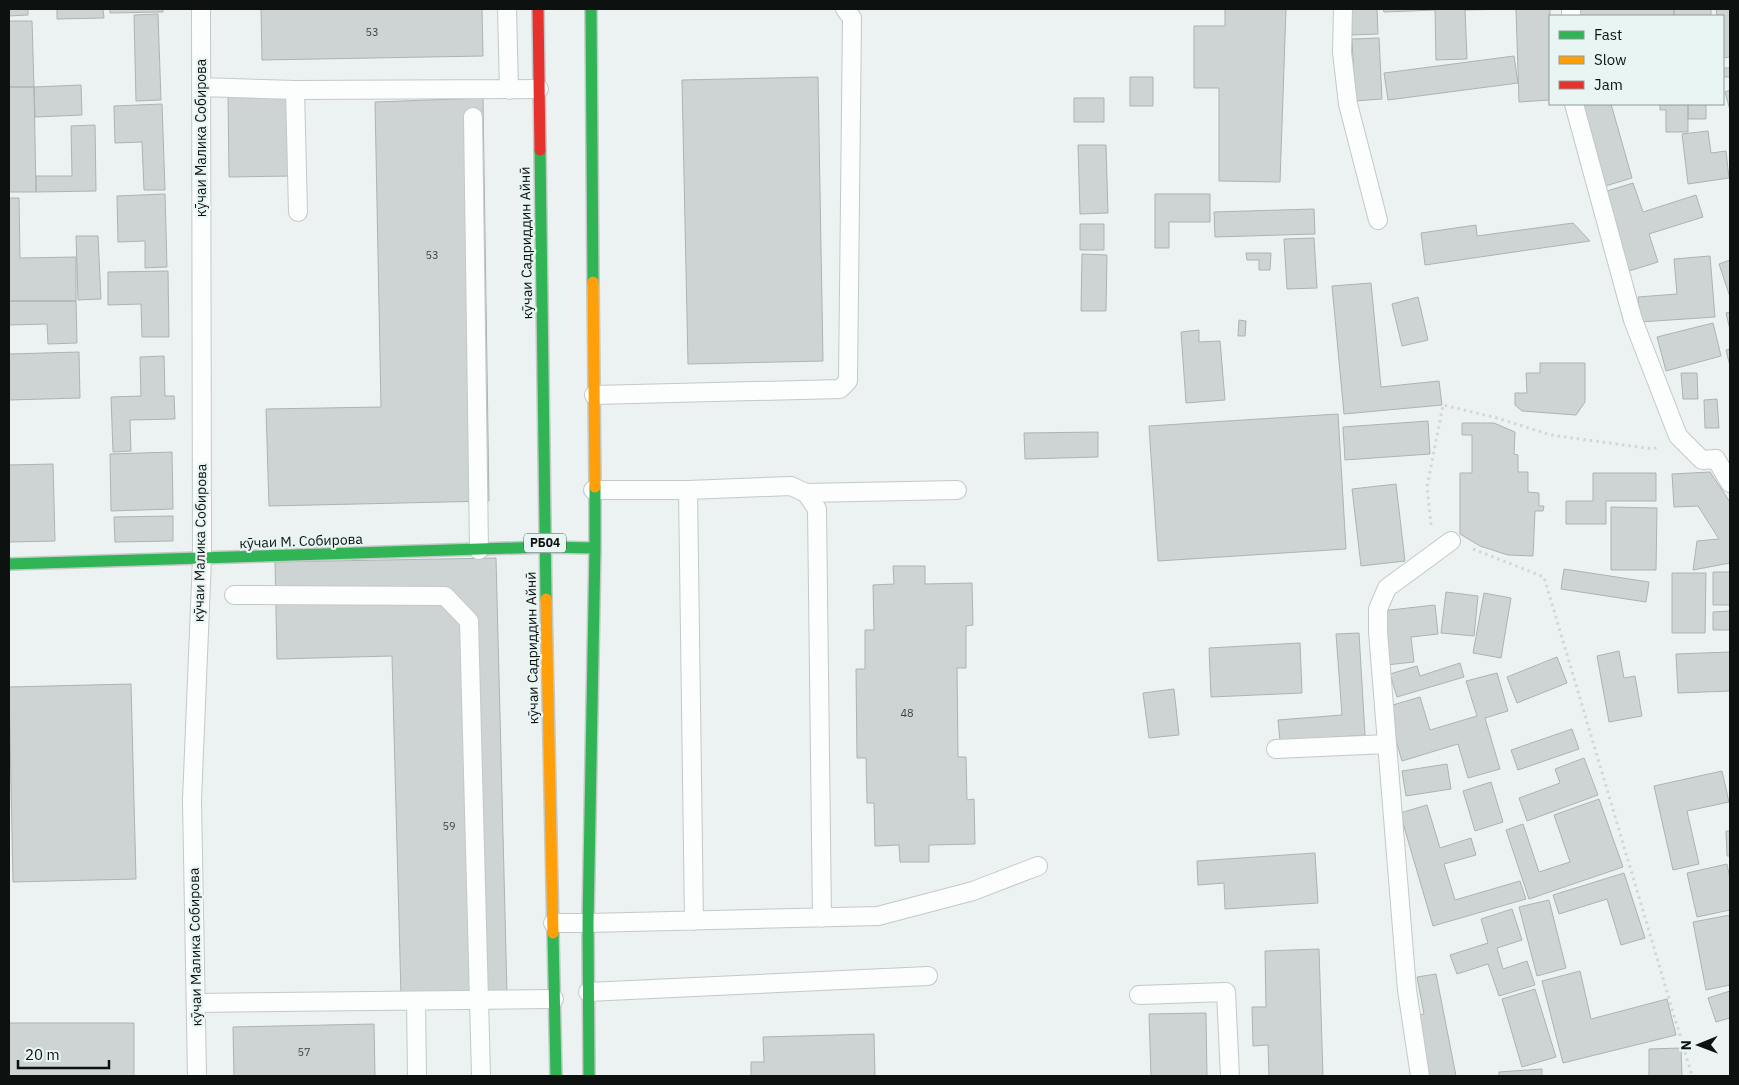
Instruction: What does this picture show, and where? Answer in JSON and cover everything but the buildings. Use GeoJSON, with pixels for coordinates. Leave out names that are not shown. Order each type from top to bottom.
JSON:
{"type":"FeatureCollection","features":[{"type":"Feature","properties":{"kind":"main road","name":"кӯчаи Садриддин Айнӣ"},"geometry":{"type":"LineString","coordinates":[[538,9],[545,547],[556,1076]]}},
{"type":"Feature","properties":{"kind":"main road"},"geometry":{"type":"LineString","coordinates":[[589,1076],[588,924],[595,548],[593,490],[591,9]]}},
{"type":"Feature","properties":{"kind":"main road","name":"кӯчаи М. Собирова"},"geometry":{"type":"LineString","coordinates":[[9,564],[545,547],[595,548]]}},
{"type":"Feature","properties":{"kind":"lane","name":"кӯчаи Малика Собирова"},"geometry":{"type":"LineString","coordinates":[[197,1076],[192,800],[202,559],[201,9]]}},
{"type":"Feature","properties":{"kind":"lane"},"geometry":{"type":"LineString","coordinates":[[507,9],[509,90]]}},
{"type":"Feature","properties":{"kind":"lane"},"geometry":{"type":"LineString","coordinates":[[594,394],[840,389],[848,381],[852,18],[846,9]]}},
{"type":"Feature","properties":{"kind":"lane"},"geometry":{"type":"LineString","coordinates":[[1344,9],[1342,52],[1348,104],[1378,220]]}},
{"type":"Feature","properties":{"kind":"lane"},"geometry":{"type":"LineString","coordinates":[[201,87],[295,90],[539,90]]}},
{"type":"Feature","properties":{"kind":"lane"},"geometry":{"type":"LineString","coordinates":[[295,90],[298,212]]}},
{"type":"Feature","properties":{"kind":"lane"},"geometry":{"type":"LineString","coordinates":[[1574,105],[1633,320],[1678,436],[1702,460],[1716,459],[1730,484]]}},
{"type":"Feature","properties":{"kind":"lane"},"geometry":{"type":"LineString","coordinates":[[472,117],[478,550]]}},
{"type":"Feature","properties":{"kind":"lane"},"geometry":{"type":"LineString","coordinates":[[593,490],[688,490],[791,486],[806,493],[957,490]]}},
{"type":"Feature","properties":{"kind":"lane"},"geometry":{"type":"LineString","coordinates":[[688,490],[694,921]]}},
{"type":"Feature","properties":{"kind":"lane"},"geometry":{"type":"LineString","coordinates":[[806,493],[817,509],[822,918]]}},
{"type":"Feature","properties":{"kind":"lane"},"geometry":{"type":"LineString","coordinates":[[1420,1076],[1407,990],[1378,632],[1378,609],[1387,588],[1451,541]]}},
{"type":"Feature","properties":{"kind":"lane"},"geometry":{"type":"LineString","coordinates":[[234,595],[445,596],[469,622],[481,1076]]}},
{"type":"Feature","properties":{"kind":"lane"},"geometry":{"type":"LineString","coordinates":[[1276,749],[1387,744]]}},
{"type":"Feature","properties":{"kind":"lane"},"geometry":{"type":"LineString","coordinates":[[553,922],[588,924],[878,916],[973,891],[1038,866]]}},
{"type":"Feature","properties":{"kind":"lane"},"geometry":{"type":"LineString","coordinates":[[588,992],[928,976]]}},
{"type":"Feature","properties":{"kind":"lane"},"geometry":{"type":"LineString","coordinates":[[1139,995],[1226,992],[1230,1076]]}},
{"type":"Feature","properties":{"kind":"lane"},"geometry":{"type":"LineString","coordinates":[[196,1003],[554,999]]}},
{"type":"Feature","properties":{"kind":"lane"},"geometry":{"type":"LineString","coordinates":[[416,1001],[417,1076]]}},
{"type":"Feature","properties":{"kind":"path"},"geometry":{"type":"LineString","coordinates":[[1678,436],[1653,449],[1551,435],[1497,418],[1443,405],[1427,487],[1431,529],[1451,541],[1544,577],[1692,1076]]}},
{"type":"Feature","properties":{"kind":"traffic: fast"},"geometry":{"type":"LineString","coordinates":[[591,9],[593,282]]}},
{"type":"Feature","properties":{"kind":"traffic: fast"},"geometry":{"type":"LineString","coordinates":[[540,150],[546,599]]}},
{"type":"Feature","properties":{"kind":"traffic: fast"},"geometry":{"type":"LineString","coordinates":[[589,1076],[588,923],[595,487]]}},
{"type":"Feature","properties":{"kind":"traffic: fast"},"geometry":{"type":"LineString","coordinates":[[9,564],[545,547],[595,548]]}},
{"type":"Feature","properties":{"kind":"traffic: fast"},"geometry":{"type":"LineString","coordinates":[[553,933],[556,1076]]}},
{"type":"Feature","properties":{"kind":"traffic: slow"},"geometry":{"type":"LineString","coordinates":[[593,282],[595,487]]}},
{"type":"Feature","properties":{"kind":"traffic: slow"},"geometry":{"type":"LineString","coordinates":[[546,599],[553,933]]}},
{"type":"Feature","properties":{"kind":"traffic: jam"},"geometry":{"type":"LineString","coordinates":[[538,9],[540,150]]}}]}
